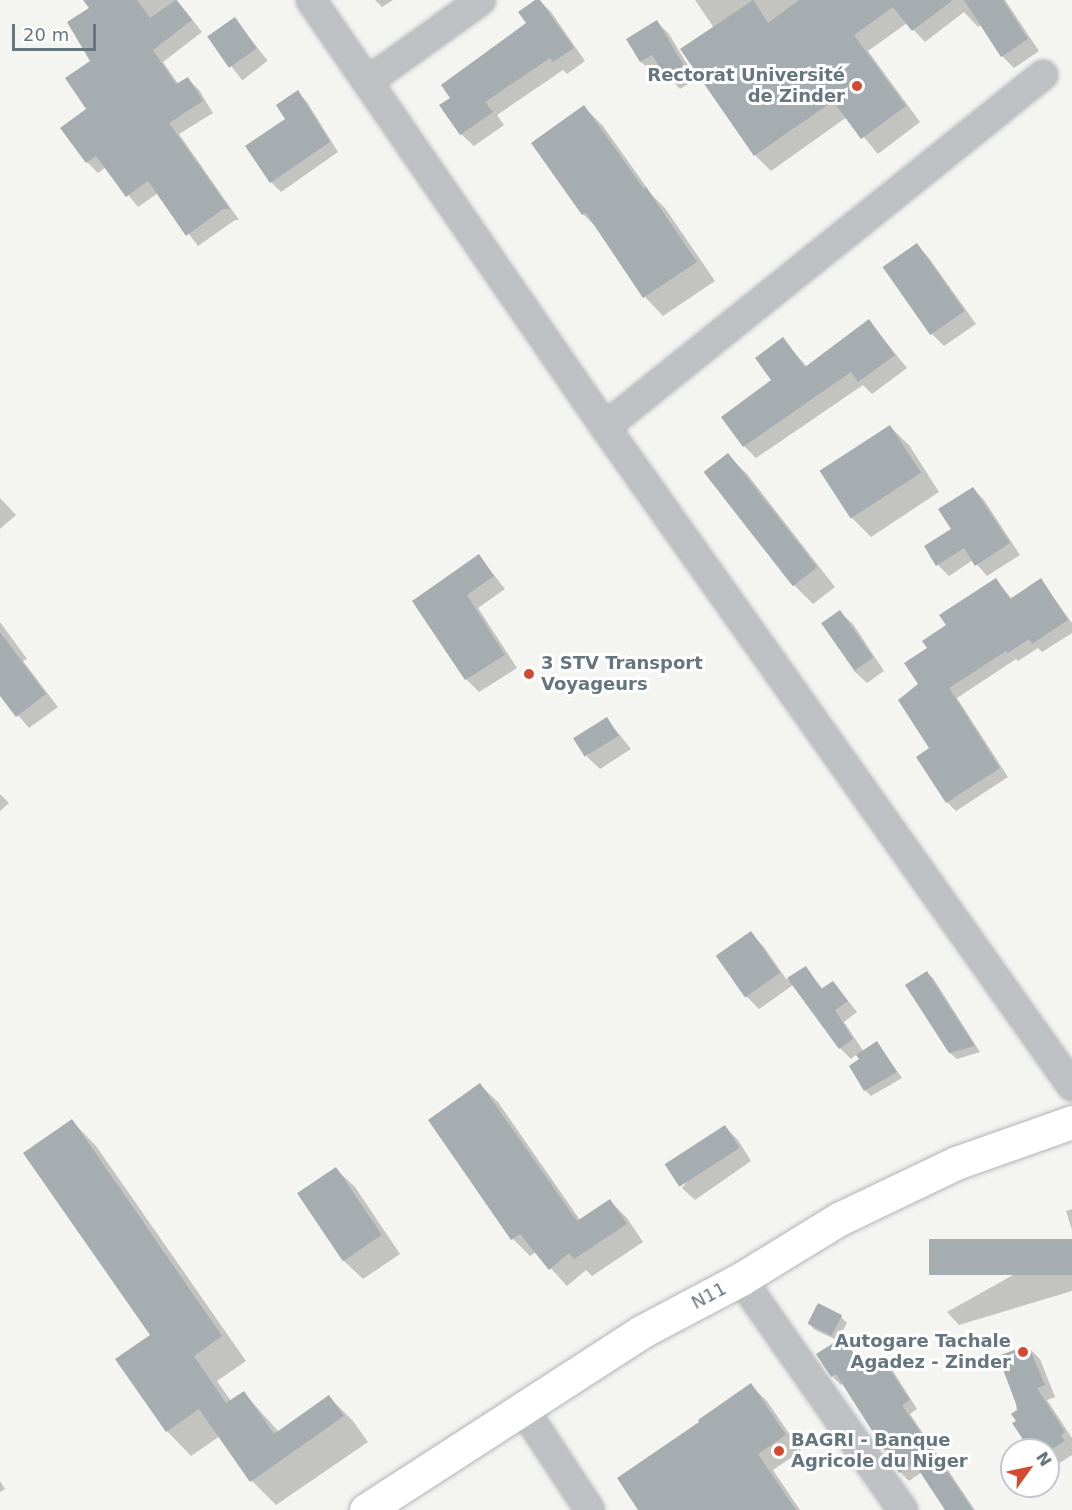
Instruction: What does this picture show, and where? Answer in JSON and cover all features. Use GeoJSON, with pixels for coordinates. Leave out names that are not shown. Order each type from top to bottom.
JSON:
{"type":"FeatureCollection","features":[{"type":"Feature","properties":{"kind":"main road","name":"N11"},"geometry":{"type":"LineString","coordinates":[[366,1510],[641,1332],[741,1280],[839,1219],[956,1163],[1072,1122]]}},
{"type":"Feature","properties":{"kind":"street"},"geometry":{"type":"LineString","coordinates":[[311,0],[604,428],[1072,1086]]}},
{"type":"Feature","properties":{"kind":"street"},"geometry":{"type":"LineString","coordinates":[[367,82],[481,0]]}},
{"type":"Feature","properties":{"kind":"street"},"geometry":{"type":"LineString","coordinates":[[604,428],[1043,75]]}},
{"type":"Feature","properties":{"kind":"street"},"geometry":{"type":"LineString","coordinates":[[741,1280],[903,1510]]}},
{"type":"Feature","properties":{"kind":"street"},"geometry":{"type":"LineString","coordinates":[[522,1407],[590,1510]]}},
{"type":"Feature","properties":{"kind":"building"},"geometry":{"type":"Polygon","coordinates":[[[83,0],[137,0],[150,18],[176,0],[192,20],[153,50],[176,84],[188,77],[203,101],[169,123],[230,209],[223,209],[186,236],[148,181],[126,197],[96,156],[86,163],[60,128],[86,109],[65,78],[90,61],[67,22],[89,8],[83,0]]]}},
{"type":"Feature","properties":{"kind":"building"},"geometry":{"type":"Polygon","coordinates":[[[535,0],[540,0],[574,48],[553,62],[550,58],[485,102],[493,112],[460,135],[439,105],[450,98],[441,85],[526,23],[518,12],[535,0]]]}},
{"type":"Feature","properties":{"kind":"building"},"geometry":{"type":"Polygon","coordinates":[[[753,0],[768,23],[799,0],[953,0],[912,31],[893,7],[854,35],[906,106],[861,139],[833,101],[754,156],[680,49],[753,0]]]}},
{"type":"Feature","properties":{"kind":"building"},"geometry":{"type":"Polygon","coordinates":[[[964,0],[1003,0],[1028,39],[1001,57],[964,0]]]}},
{"type":"Feature","properties":{"kind":"building"},"geometry":{"type":"Polygon","coordinates":[[[235,17],[257,48],[229,68],[207,37],[235,17]]]}},
{"type":"Feature","properties":{"kind":"building"},"geometry":{"type":"Polygon","coordinates":[[[657,20],[684,66],[666,77],[652,55],[640,62],[626,39],[657,20]]]}},
{"type":"Feature","properties":{"kind":"building"},"geometry":{"type":"Polygon","coordinates":[[[298,90],[330,142],[270,183],[245,146],[285,119],[276,105],[298,90]]]}},
{"type":"Feature","properties":{"kind":"building"},"geometry":{"type":"Polygon","coordinates":[[[584,105],[644,189],[646,187],[697,262],[643,298],[586,213],[582,215],[531,143],[584,105]]]}},
{"type":"Feature","properties":{"kind":"building"},"geometry":{"type":"Polygon","coordinates":[[[917,243],[965,311],[930,335],[883,267],[917,243]]]}},
{"type":"Feature","properties":{"kind":"building"},"geometry":{"type":"Polygon","coordinates":[[[869,319],[895,355],[858,382],[851,372],[743,447],[721,417],[771,380],[755,358],[783,337],[805,367],[869,319]]]}},
{"type":"Feature","properties":{"kind":"building"},"geometry":{"type":"Polygon","coordinates":[[[890,425],[921,473],[851,519],[820,471],[890,425]]]}},
{"type":"Feature","properties":{"kind":"building"},"geometry":{"type":"Polygon","coordinates":[[[728,453],[817,567],[793,586],[704,472],[728,453]]]}},
{"type":"Feature","properties":{"kind":"building"},"geometry":{"type":"Polygon","coordinates":[[[973,487],[1010,543],[975,566],[964,548],[936,566],[924,546],[951,529],[938,509],[973,487]]]}},
{"type":"Feature","properties":{"kind":"building"},"geometry":{"type":"Polygon","coordinates":[[[479,554],[494,576],[467,595],[505,655],[465,680],[412,601],[479,554]]]}},
{"type":"Feature","properties":{"kind":"building"},"geometry":{"type":"Polygon","coordinates":[[[996,578],[1010,599],[1041,578],[1068,620],[1032,644],[1029,639],[1008,653],[1006,651],[949,688],[1000,768],[946,803],[916,757],[929,748],[898,700],[918,684],[904,663],[927,648],[922,641],[946,625],[939,615],[996,578]]]}},
{"type":"Feature","properties":{"kind":"building"},"geometry":{"type":"Polygon","coordinates":[[[840,610],[873,658],[854,671],[821,623],[840,610]]]}},
{"type":"Feature","properties":{"kind":"building"},"geometry":{"type":"Polygon","coordinates":[[[0,632],[46,694],[16,717],[0,696],[0,632]]]}},
{"type":"Feature","properties":{"kind":"building"},"geometry":{"type":"Polygon","coordinates":[[[607,717],[619,736],[585,757],[573,738],[607,717]]]}},
{"type":"Feature","properties":{"kind":"building"},"geometry":{"type":"Polygon","coordinates":[[[751,931],[780,973],[745,997],[716,956],[751,931]]]}},
{"type":"Feature","properties":{"kind":"building"},"geometry":{"type":"Polygon","coordinates":[[[806,966],[821,989],[833,981],[848,1001],[835,1010],[853,1039],[839,1049],[787,978],[806,966]]]}},
{"type":"Feature","properties":{"kind":"building"},"geometry":{"type":"Polygon","coordinates":[[[927,971],[975,1046],[949,1053],[905,985],[927,971]]]}},
{"type":"Feature","properties":{"kind":"building"},"geometry":{"type":"Polygon","coordinates":[[[877,1041],[897,1072],[864,1091],[849,1066],[859,1059],[856,1055],[877,1041]]]}},
{"type":"Feature","properties":{"kind":"building"},"geometry":{"type":"Polygon","coordinates":[[[480,1083],[577,1221],[610,1199],[627,1224],[574,1259],[569,1253],[549,1270],[520,1234],[511,1240],[428,1120],[480,1083]]]}},
{"type":"Feature","properties":{"kind":"building"},"geometry":{"type":"Polygon","coordinates":[[[72,1119],[222,1336],[194,1356],[226,1403],[244,1391],[274,1434],[329,1395],[344,1416],[250,1482],[199,1409],[166,1432],[115,1359],[150,1335],[23,1153],[72,1119]]]}},
{"type":"Feature","properties":{"kind":"building"},"geometry":{"type":"Polygon","coordinates":[[[725,1125],[740,1148],[679,1187],[665,1164],[725,1125]]]}},
{"type":"Feature","properties":{"kind":"building"},"geometry":{"type":"Polygon","coordinates":[[[336,1167],[382,1235],[343,1261],[297,1193],[336,1167]]]}},
{"type":"Feature","properties":{"kind":"building"},"geometry":{"type":"Polygon","coordinates":[[[929,1239],[1072,1239],[1072,1275],[929,1275],[929,1239]]]}},
{"type":"Feature","properties":{"kind":"building"},"geometry":{"type":"Polygon","coordinates":[[[818,1303],[842,1315],[832,1336],[808,1323],[818,1303]]]}},
{"type":"Feature","properties":{"kind":"building"},"geometry":{"type":"Polygon","coordinates":[[[843,1337],[859,1362],[874,1355],[880,1363],[884,1361],[910,1400],[902,1405],[973,1510],[945,1510],[914,1463],[899,1473],[836,1374],[831,1377],[816,1354],[843,1337]]]}},
{"type":"Feature","properties":{"kind":"building"},"geometry":{"type":"Polygon","coordinates":[[[1028,1345],[1045,1385],[1037,1388],[1065,1432],[1061,1435],[1065,1441],[1060,1444],[1060,1438],[1022,1438],[1012,1423],[1016,1421],[1011,1414],[1017,1410],[1016,1404],[998,1356],[1028,1345]]]}},
{"type":"Feature","properties":{"kind":"building"},"geometry":{"type":"Polygon","coordinates":[[[751,1383],[786,1435],[758,1454],[796,1510],[638,1510],[617,1478],[751,1383]]]}},
{"type":"Feature","properties":{"kind":"place","name":"Rectorat Université de Zinder"},"geometry":{"type":"Point","coordinates":[857,86]}},
{"type":"Feature","properties":{"kind":"place","name":"3 STV Transport Voyageurs"},"geometry":{"type":"Point","coordinates":[529,674]}},
{"type":"Feature","properties":{"kind":"place","name":"Autogare Tachale Agadez - Zinder"},"geometry":{"type":"Point","coordinates":[1023,1352]}},
{"type":"Feature","properties":{"kind":"place","name":"BAGRI - Banque Agricole du Niger"},"geometry":{"type":"Point","coordinates":[779,1451]}}]}
